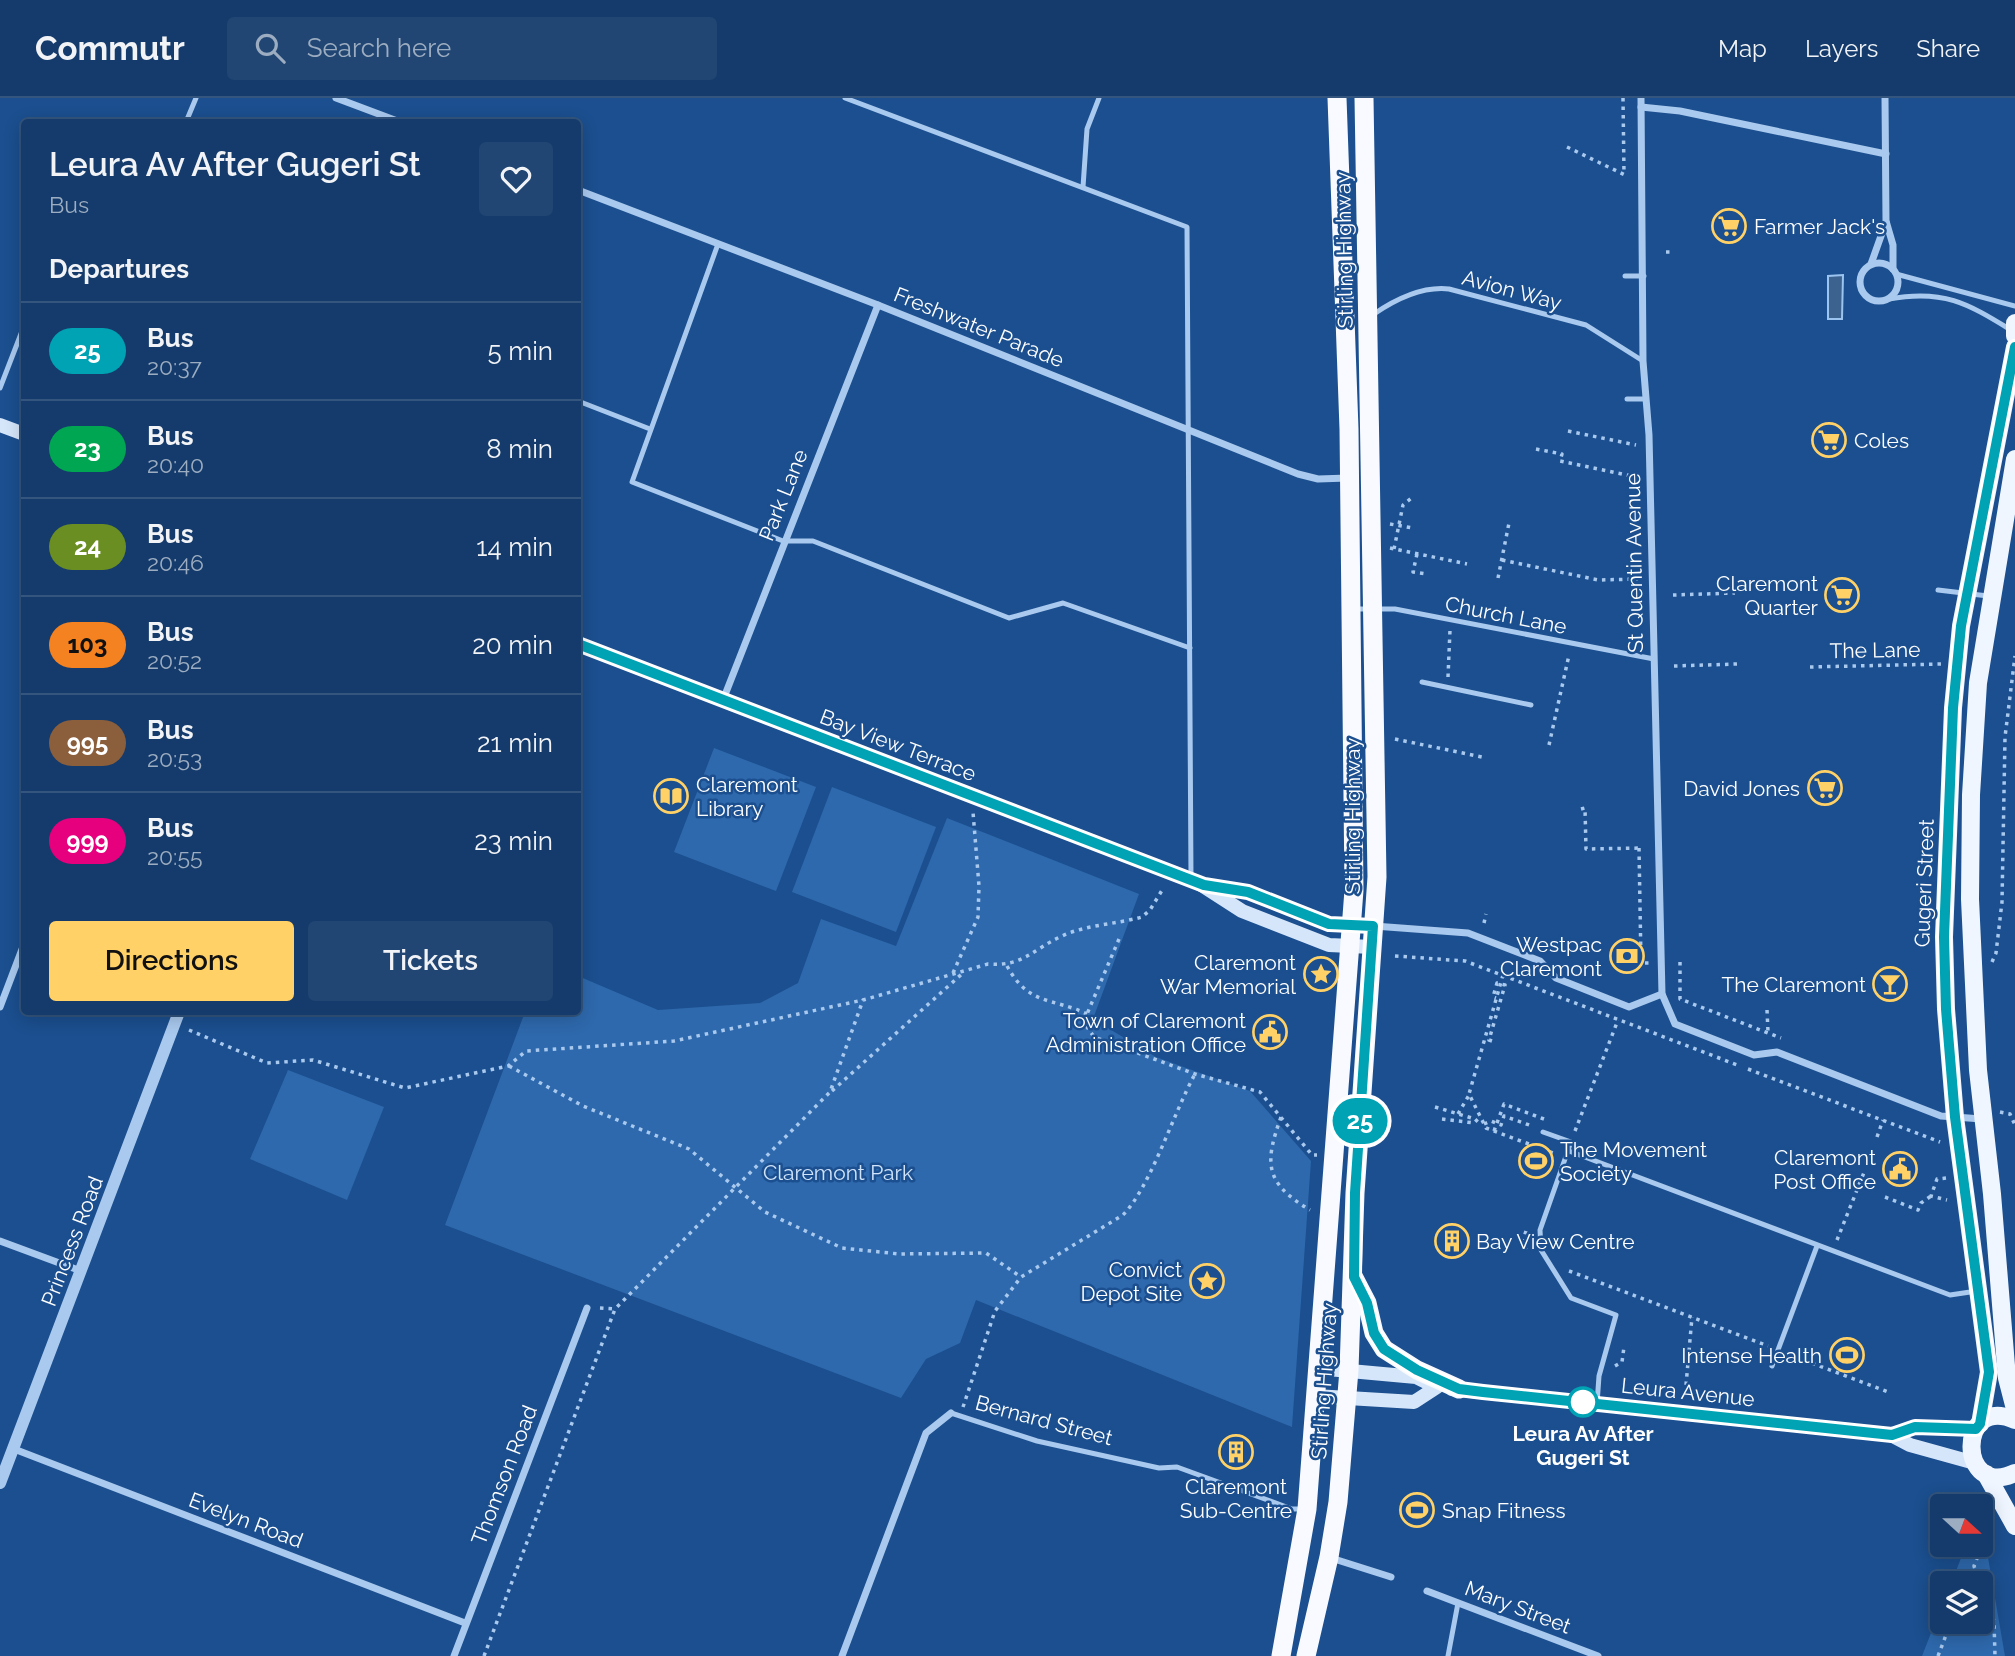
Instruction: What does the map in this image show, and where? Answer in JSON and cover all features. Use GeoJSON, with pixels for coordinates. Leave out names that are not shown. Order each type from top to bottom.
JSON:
{"type":"FeatureCollection","features":[{"type":"Feature","properties":{"kind":"highway","name":"Stirling Highway"},"geometry":{"type":"LineString","coordinates":[[1281,1656],[1307,1509],[1354,890],[1352,609],[1341,144],[1337,98]]}},
{"type":"Feature","properties":{"kind":"highway","name":"Stirling Highway"},"geometry":{"type":"LineString","coordinates":[[1306,1656],[1329,1557],[1338,1502],[1349,1370],[1355,1193],[1377,877],[1364,98]]}},
{"type":"Feature","properties":{"kind":"highway"},"geometry":{"type":"LineString","coordinates":[[1354,1277],[1367,1303],[1374,1333],[1384,1349],[1417,1370],[1459,1389]]}},
{"type":"Feature","properties":{"kind":"main road","name":"Gugeri Street"},"geometry":{"type":"LineString","coordinates":[[1980,1468],[1970,1446],[1978,1427],[1989,1372],[1955,1117],[1946,1009],[1944,937],[1953,708],[1966,593],[2015,334]]}},
{"type":"Feature","properties":{"kind":"main road"},"geometry":{"type":"LineString","coordinates":[[0,425],[21,433]]}},
{"type":"Feature","properties":{"kind":"main road"},"geometry":{"type":"LineString","coordinates":[[2015,459],[1978,683],[1970,818],[1970,903],[1989,1115],[2007,1378],[2015,1409]]}},
{"type":"Feature","properties":{"kind":"main road","name":"Bay View Terrace"},"geometry":{"type":"LineString","coordinates":[[581,645],[1169,871],[1197,883],[1242,911],[1329,945],[1372,947]]}},
{"type":"Feature","properties":{"kind":"main road","name":"Bay View Terrace"},"geometry":{"type":"LineString","coordinates":[[1197,883],[1248,892],[1329,924],[1373,926]]}},
{"type":"Feature","properties":{"kind":"main road","name":"Leura Avenue"},"geometry":{"type":"LineString","coordinates":[[1317,1368],[1416,1377],[1437,1387],[1892,1435],[1910,1445],[1980,1468]]}},
{"type":"Feature","properties":{"kind":"main road"},"geometry":{"type":"LineString","coordinates":[[1315,1396],[1415,1402],[1437,1387]]}},
{"type":"Feature","properties":{"kind":"main road"},"geometry":{"type":"LineString","coordinates":[[1978,1427],[1996,1417],[2015,1420]]}},
{"type":"Feature","properties":{"kind":"main road","name":"Leura Avenue"},"geometry":{"type":"LineString","coordinates":[[1892,1435],[1915,1427],[1978,1427]]}},
{"type":"Feature","properties":{"kind":"main road"},"geometry":{"type":"LineString","coordinates":[[1980,1468],[2002,1477],[2015,1474]]}},
{"type":"Feature","properties":{"kind":"main road"},"geometry":{"type":"LineString","coordinates":[[1980,1468],[2015,1526]]}},
{"type":"Feature","properties":{"kind":"street"},"geometry":{"type":"LineString","coordinates":[[336,98],[392,119]]}},
{"type":"Feature","properties":{"kind":"street","name":"St Quentin Avenue"},"geometry":{"type":"LineString","coordinates":[[1641,98],[1643,361],[1649,435],[1662,994],[1675,1024],[1755,1055],[1777,1052],[1941,1116],[1955,1117]]}},
{"type":"Feature","properties":{"kind":"street"},"geometry":{"type":"LineString","coordinates":[[1885,98],[1886,221],[1893,245],[1897,289],[1889,299],[1877,301],[1862,291],[1860,279],[1871,264],[1886,221]]}},
{"type":"Feature","properties":{"kind":"street"},"geometry":{"type":"LineString","coordinates":[[1641,107],[1679,111],[1886,154]]}},
{"type":"Feature","properties":{"kind":"street","name":"Freshwater Parade"},"geometry":{"type":"LineString","coordinates":[[581,191],[878,305],[1298,474],[1318,479],[1369,477]]}},
{"type":"Feature","properties":{"kind":"street"},"geometry":{"type":"LineString","coordinates":[[1871,264],[1883,263],[1895,271]]}},
{"type":"Feature","properties":{"kind":"street","name":"Park Lane"},"geometry":{"type":"LineString","coordinates":[[723,700],[783,541],[878,305]]}},
{"type":"Feature","properties":{"kind":"street","name":"Bay View Terrace"},"geometry":{"type":"LineString","coordinates":[[1373,926],[1468,933],[1540,961],[1556,978],[1629,1007],[1662,994]]}},
{"type":"Feature","properties":{"kind":"street"},"geometry":{"type":"LineString","coordinates":[[0,1007],[21,952]]}},
{"type":"Feature","properties":{"kind":"street","name":"Princess Road"},"geometry":{"type":"LineString","coordinates":[[0,1483],[176,1018]]}},
{"type":"Feature","properties":{"kind":"street"},"geometry":{"type":"LineString","coordinates":[[1955,1117],[1989,1115]]}},
{"type":"Feature","properties":{"kind":"street"},"geometry":{"type":"LineString","coordinates":[[0,1241],[82,1271]]}},
{"type":"Feature","properties":{"kind":"street","name":"Thomson Road"},"geometry":{"type":"LineString","coordinates":[[454,1656],[587,1308]]}},
{"type":"Feature","properties":{"kind":"street","name":"Bernard Street"},"geometry":{"type":"LineString","coordinates":[[842,1656],[926,1433],[951,1413]]}},
{"type":"Feature","properties":{"kind":"street","name":"Evelyn Road"},"geometry":{"type":"LineString","coordinates":[[14,1448],[465,1623]]}},
{"type":"Feature","properties":{"kind":"street"},"geometry":{"type":"LineString","coordinates":[[1329,1557],[1391,1577]]}},
{"type":"Feature","properties":{"kind":"street","name":"Mary Street"},"geometry":{"type":"LineString","coordinates":[[1427,1591],[1598,1656]]}},
{"type":"Feature","properties":{"kind":"lane"},"geometry":{"type":"LineString","coordinates":[[187,119],[195,98]]}},
{"type":"Feature","properties":{"kind":"lane"},"geometry":{"type":"LineString","coordinates":[[845,98],[1187,227],[1191,648],[1197,883]]}},
{"type":"Feature","properties":{"kind":"lane"},"geometry":{"type":"LineString","coordinates":[[1083,187],[1087,129],[1099,98]]}},
{"type":"Feature","properties":{"kind":"lane"},"geometry":{"type":"LineString","coordinates":[[718,244],[632,482],[783,541],[813,541],[1009,618],[1063,603],[1191,648]]}},
{"type":"Feature","properties":{"kind":"lane"},"geometry":{"type":"LineString","coordinates":[[1895,271],[2015,306]]}},
{"type":"Feature","properties":{"kind":"lane"},"geometry":{"type":"LineString","coordinates":[[1625,276],[1644,276]]}},
{"type":"Feature","properties":{"kind":"lane","name":"Avion Way"},"geometry":{"type":"LineString","coordinates":[[1369,317],[1419,291],[1450,289],[1586,325],[1643,361]]}},
{"type":"Feature","properties":{"kind":"lane"},"geometry":{"type":"LineString","coordinates":[[1889,299],[1929,293],[1965,303],[2015,334]]}},
{"type":"Feature","properties":{"kind":"lane"},"geometry":{"type":"LineString","coordinates":[[0,388],[21,334]]}},
{"type":"Feature","properties":{"kind":"lane"},"geometry":{"type":"LineString","coordinates":[[1627,399],[1646,399]]}},
{"type":"Feature","properties":{"kind":"lane"},"geometry":{"type":"LineString","coordinates":[[581,402],[650,429]]}},
{"type":"Feature","properties":{"kind":"lane"},"geometry":{"type":"LineString","coordinates":[[1938,590],[1991,596]]}},
{"type":"Feature","properties":{"kind":"lane","name":"Church Lane"},"geometry":{"type":"LineString","coordinates":[[1352,609],[1395,609],[1654,659]]}},
{"type":"Feature","properties":{"kind":"lane"},"geometry":{"type":"LineString","coordinates":[[1422,682],[1531,705]]}},
{"type":"Feature","properties":{"kind":"lane"},"geometry":{"type":"LineString","coordinates":[[1543,1132],[1571,1142],[1538,1236],[1541,1250],[1572,1298],[1616,1315],[1599,1377],[1597,1404]]}},
{"type":"Feature","properties":{"kind":"lane"},"geometry":{"type":"LineString","coordinates":[[1569,1151],[1950,1295],[1978,1291]]}},
{"type":"Feature","properties":{"kind":"lane"},"geometry":{"type":"LineString","coordinates":[[1772,1366],[1817,1245]]}},
{"type":"Feature","properties":{"kind":"lane","name":"Bernard Street"},"geometry":{"type":"LineString","coordinates":[[951,1413],[1037,1441],[1159,1468],[1177,1467],[1292,1508],[1307,1509]]}},
{"type":"Feature","properties":{"kind":"lane"},"geometry":{"type":"LineString","coordinates":[[1448,1656],[1458,1603]]}},
{"type":"Feature","properties":{"kind":"path"},"geometry":{"type":"LineString","coordinates":[[1623,98],[1624,174]]}},
{"type":"Feature","properties":{"kind":"path"},"geometry":{"type":"LineString","coordinates":[[1567,147],[1630,177]]}},
{"type":"Feature","properties":{"kind":"path"},"geometry":{"type":"LineString","coordinates":[[1568,431],[1636,445]]}},
{"type":"Feature","properties":{"kind":"path"},"geometry":{"type":"LineString","coordinates":[[1536,449],[1562,454],[1560,461],[1636,477]]}},
{"type":"Feature","properties":{"kind":"path"},"geometry":{"type":"LineString","coordinates":[[1394,549],[1403,505],[1414,496]]}},
{"type":"Feature","properties":{"kind":"path"},"geometry":{"type":"LineString","coordinates":[[1498,578],[1509,523]]}},
{"type":"Feature","properties":{"kind":"path"},"geometry":{"type":"LineString","coordinates":[[1399,526],[1413,528]]}},
{"type":"Feature","properties":{"kind":"path"},"geometry":{"type":"LineString","coordinates":[[1385,547],[1467,564]]}},
{"type":"Feature","properties":{"kind":"path"},"geometry":{"type":"LineString","coordinates":[[1417,554],[1413,572],[1427,574]]}},
{"type":"Feature","properties":{"kind":"path"},"geometry":{"type":"LineString","coordinates":[[1502,560],[1598,580],[1638,579]]}},
{"type":"Feature","properties":{"kind":"path"},"geometry":{"type":"LineString","coordinates":[[1673,595],[1735,593]]}},
{"type":"Feature","properties":{"kind":"path"},"geometry":{"type":"LineString","coordinates":[[1440,628],[1450,630],[1447,644],[1448,683]]}},
{"type":"Feature","properties":{"kind":"path"},"geometry":{"type":"LineString","coordinates":[[1549,745],[1567,655],[1579,657]]}},
{"type":"Feature","properties":{"kind":"path"},"geometry":{"type":"LineString","coordinates":[[1990,967],[1996,953],[2001,911],[2005,737],[2015,656]]}},
{"type":"Feature","properties":{"kind":"path"},"geometry":{"type":"LineString","coordinates":[[1674,666],[1737,664]]}},
{"type":"Feature","properties":{"kind":"path","name":"The Lane"},"geometry":{"type":"LineString","coordinates":[[1810,667],[1941,664]]}},
{"type":"Feature","properties":{"kind":"path"},"geometry":{"type":"LineString","coordinates":[[1389,738],[1482,757]]}},
{"type":"Feature","properties":{"kind":"path"},"geometry":{"type":"LineString","coordinates":[[953,972],[978,917],[973,796]]}},
{"type":"Feature","properties":{"kind":"path"},"geometry":{"type":"LineString","coordinates":[[1581,808],[1585,808],[1586,849],[1641,848],[1641,963],[1653,963]]}},
{"type":"Feature","properties":{"kind":"path"},"geometry":{"type":"LineString","coordinates":[[176,1018],[267,1063],[313,1060],[405,1088],[508,1066],[526,1051],[674,1041],[863,1000],[988,964],[1007,966],[1035,954],[1063,935],[1142,918],[1161,895],[1169,871]]}},
{"type":"Feature","properties":{"kind":"path"},"geometry":{"type":"LineString","coordinates":[[1484,922],[1486,914]]}},
{"type":"Feature","properties":{"kind":"path"},"geometry":{"type":"LineString","coordinates":[[1119,939],[1087,1014],[1087,1027],[1094,1037],[1195,1074],[1260,1092],[1312,1155],[1317,1155]]}},
{"type":"Feature","properties":{"kind":"path"},"geometry":{"type":"LineString","coordinates":[[1395,956],[1465,961],[1945,1144]]}},
{"type":"Feature","properties":{"kind":"path"},"geometry":{"type":"LineString","coordinates":[[1679,962],[1680,999],[1783,1038]]}},
{"type":"Feature","properties":{"kind":"path"},"geometry":{"type":"LineString","coordinates":[[1007,966],[1017,983],[1029,995],[1068,1005],[1087,1014]]}},
{"type":"Feature","properties":{"kind":"path"},"geometry":{"type":"LineString","coordinates":[[484,1656],[615,1309],[830,1092],[966,970]]}},
{"type":"Feature","properties":{"kind":"path"},"geometry":{"type":"LineString","coordinates":[[1458,1114],[1469,1094],[1503,975]]}},
{"type":"Feature","properties":{"kind":"path"},"geometry":{"type":"LineString","coordinates":[[1492,1041],[1489,1040],[1504,985],[1497,983],[1493,998],[1496,998]]}},
{"type":"Feature","properties":{"kind":"path"},"geometry":{"type":"LineString","coordinates":[[830,1092],[863,1000]]}},
{"type":"Feature","properties":{"kind":"path"},"geometry":{"type":"LineString","coordinates":[[1487,1010],[1496,1012]]}},
{"type":"Feature","properties":{"kind":"path"},"geometry":{"type":"LineString","coordinates":[[1767,1010],[1768,1032]]}},
{"type":"Feature","properties":{"kind":"path"},"geometry":{"type":"LineString","coordinates":[[1571,1142],[1618,1019]]}},
{"type":"Feature","properties":{"kind":"path"},"geometry":{"type":"LineString","coordinates":[[508,1066],[583,1106],[689,1149],[738,1186],[765,1212],[842,1248],[899,1254],[986,1253],[1021,1277]]}},
{"type":"Feature","properties":{"kind":"path"},"geometry":{"type":"LineString","coordinates":[[960,1415],[995,1311],[1021,1277],[1123,1215],[1137,1201],[1195,1074]]}},
{"type":"Feature","properties":{"kind":"path"},"geometry":{"type":"LineString","coordinates":[[1469,1094],[1478,1118],[1485,1126],[1555,1154],[1553,1162]]}},
{"type":"Feature","properties":{"kind":"path"},"geometry":{"type":"LineString","coordinates":[[1494,1131],[1504,1104],[1547,1120]]}},
{"type":"Feature","properties":{"kind":"path"},"geometry":{"type":"LineString","coordinates":[[1435,1107],[1478,1118]]}},
{"type":"Feature","properties":{"kind":"path"},"geometry":{"type":"LineString","coordinates":[[1989,1115],[2010,1114],[2015,1125]]}},
{"type":"Feature","properties":{"kind":"path"},"geometry":{"type":"LineString","coordinates":[[1485,1126],[1491,1121],[1501,1125],[1504,1116],[1536,1128]]}},
{"type":"Feature","properties":{"kind":"path"},"geometry":{"type":"LineString","coordinates":[[1280,1117],[1271,1143],[1269,1167],[1287,1196],[1313,1212]]}},
{"type":"Feature","properties":{"kind":"path"},"geometry":{"type":"LineString","coordinates":[[1442,1119],[1474,1123],[1478,1118]]}},
{"type":"Feature","properties":{"kind":"path"},"geometry":{"type":"LineString","coordinates":[[1877,1137],[1883,1121]]}},
{"type":"Feature","properties":{"kind":"path"},"geometry":{"type":"LineString","coordinates":[[1885,1197],[1918,1210],[1921,1203],[1931,1196],[1937,1179],[1950,1177]]}},
{"type":"Feature","properties":{"kind":"path"},"geometry":{"type":"LineString","coordinates":[[1931,1196],[1944,1201],[1953,1199]]}},
{"type":"Feature","properties":{"kind":"path"},"geometry":{"type":"LineString","coordinates":[[1529,1226],[1522,1243],[1540,1275],[1562,1261],[1566,1270],[1888,1392]]}},
{"type":"Feature","properties":{"kind":"path"},"geometry":{"type":"LineString","coordinates":[[1686,1385],[1692,1317]]}},
{"type":"Feature","properties":{"kind":"path"},"geometry":{"type":"LineString","coordinates":[[1612,1370],[1622,1362],[1624,1347]]}},
{"type":"Feature","properties":{"kind":"path"},"geometry":{"type":"LineString","coordinates":[[1972,1571],[1995,1514]]}},
{"type":"Feature","properties":{"kind":"path"},"geometry":{"type":"LineString","coordinates":[[1974,1566],[1976,1571]]}},
{"type":"Feature","properties":{"kind":"path"},"geometry":{"type":"LineString","coordinates":[[1993,1618],[1995,1656]]}},
{"type":"Feature","properties":{"kind":"path"},"geometry":{"type":"LineString","coordinates":[[1938,1656],[1946,1634]]}},
{"type":"Feature","properties":{"kind":"green space"},"geometry":{"type":"Polygon","coordinates":[[[714,748],[816,787],[776,891],[674,852],[714,748]]]}},
{"type":"Feature","properties":{"kind":"green space"},"geometry":{"type":"Polygon","coordinates":[[[832,787],[936,827],[896,932],[792,892],[832,787]]]}},
{"type":"Feature","properties":{"kind":"green space","name":"Claremont Park"},"geometry":{"type":"Polygon","coordinates":[[[947,818],[1139,894],[1093,1019],[1156,1057],[1250,1091],[1311,1161],[1292,1427],[976,1300],[960,1343],[926,1359],[901,1398],[445,1225],[524,1015],[581,1015],[581,977],[658,1010],[760,1003],[798,983],[821,919],[896,946],[947,818]]]}},
{"type":"Feature","properties":{"kind":"green space"},"geometry":{"type":"Polygon","coordinates":[[[288,1070],[384,1107],[347,1200],[250,1159],[288,1070]]]}},
{"type":"Feature","properties":{"kind":"green space"},"geometry":{"type":"Polygon","coordinates":[[[1961,1558],[1988,1558],[1990,1571],[1956,1571],[1961,1558]]]}},
{"type":"Feature","properties":{"kind":"green space"},"geometry":{"type":"Polygon","coordinates":[[[1993,1586],[2005,1656],[1922,1656],[1931,1634],[1993,1634],[1993,1586]]]}},
{"type":"Feature","properties":{"kind":"shaded area"},"geometry":{"type":"Polygon","coordinates":[[[1843,275],[1842,319],[1828,319],[1828,276],[1843,275]]]}},
{"type":"Feature","properties":{"kind":"bus line","name":"25"},"geometry":{"type":"LineString","coordinates":[[581,645],[1204,885],[1248,892],[1329,924],[1373,926],[1355,1193],[1354,1277],[1367,1303],[1374,1333],[1384,1349],[1417,1370],[1459,1389],[1483,1392],[1892,1435],[1915,1427],[1976,1429],[1987,1398],[1989,1372],[1955,1117],[1946,1009],[1944,937],[1953,708],[1961,626],[1992,461],[2010,384],[2015,347]]}},
{"type":"Feature","properties":{"kind":"place","name":"Farmer Jack's"},"geometry":{"type":"Point","coordinates":[1729,226]}},
{"type":"Feature","properties":{"kind":"place","name":"Coles"},"geometry":{"type":"Point","coordinates":[1829,440]}},
{"type":"Feature","properties":{"kind":"place","name":"Claremont Quarter"},"geometry":{"type":"Point","coordinates":[1842,595]}},
{"type":"Feature","properties":{"kind":"place","name":"David Jones"},"geometry":{"type":"Point","coordinates":[1825,788]}},
{"type":"Feature","properties":{"kind":"place","name":"Claremont Library"},"geometry":{"type":"Point","coordinates":[671,796]}},
{"type":"Feature","properties":{"kind":"place","name":"Westpac Claremont"},"geometry":{"type":"Point","coordinates":[1627,956]}},
{"type":"Feature","properties":{"kind":"place","name":"Claremont War Memorial"},"geometry":{"type":"Point","coordinates":[1321,974]}},
{"type":"Feature","properties":{"kind":"place","name":"The Claremont"},"geometry":{"type":"Point","coordinates":[1890,984]}},
{"type":"Feature","properties":{"kind":"place","name":"Town of Claremont Administration Office"},"geometry":{"type":"Point","coordinates":[1270,1032]}},
{"type":"Feature","properties":{"kind":"place","name":"The Movement Society"},"geometry":{"type":"Point","coordinates":[1536,1161]}},
{"type":"Feature","properties":{"kind":"place","name":"Claremont Post Office"},"geometry":{"type":"Point","coordinates":[1900,1169]}},
{"type":"Feature","properties":{"kind":"place","name":"Bay View Centre"},"geometry":{"type":"Point","coordinates":[1452,1241]}},
{"type":"Feature","properties":{"kind":"place","name":"Convict Depot Site"},"geometry":{"type":"Point","coordinates":[1207,1281]}},
{"type":"Feature","properties":{"kind":"place","name":"Intense Health"},"geometry":{"type":"Point","coordinates":[1847,1355]}},
{"type":"Feature","properties":{"kind":"place","name":"Leura Av After Gugeri St"},"geometry":{"type":"Point","coordinates":[1583,1402]}},
{"type":"Feature","properties":{"kind":"place","name":"Claremont Sub-Centre"},"geometry":{"type":"Point","coordinates":[1236,1452]}},
{"type":"Feature","properties":{"kind":"place","name":"Snap Fitness"},"geometry":{"type":"Point","coordinates":[1417,1510]}}]}
